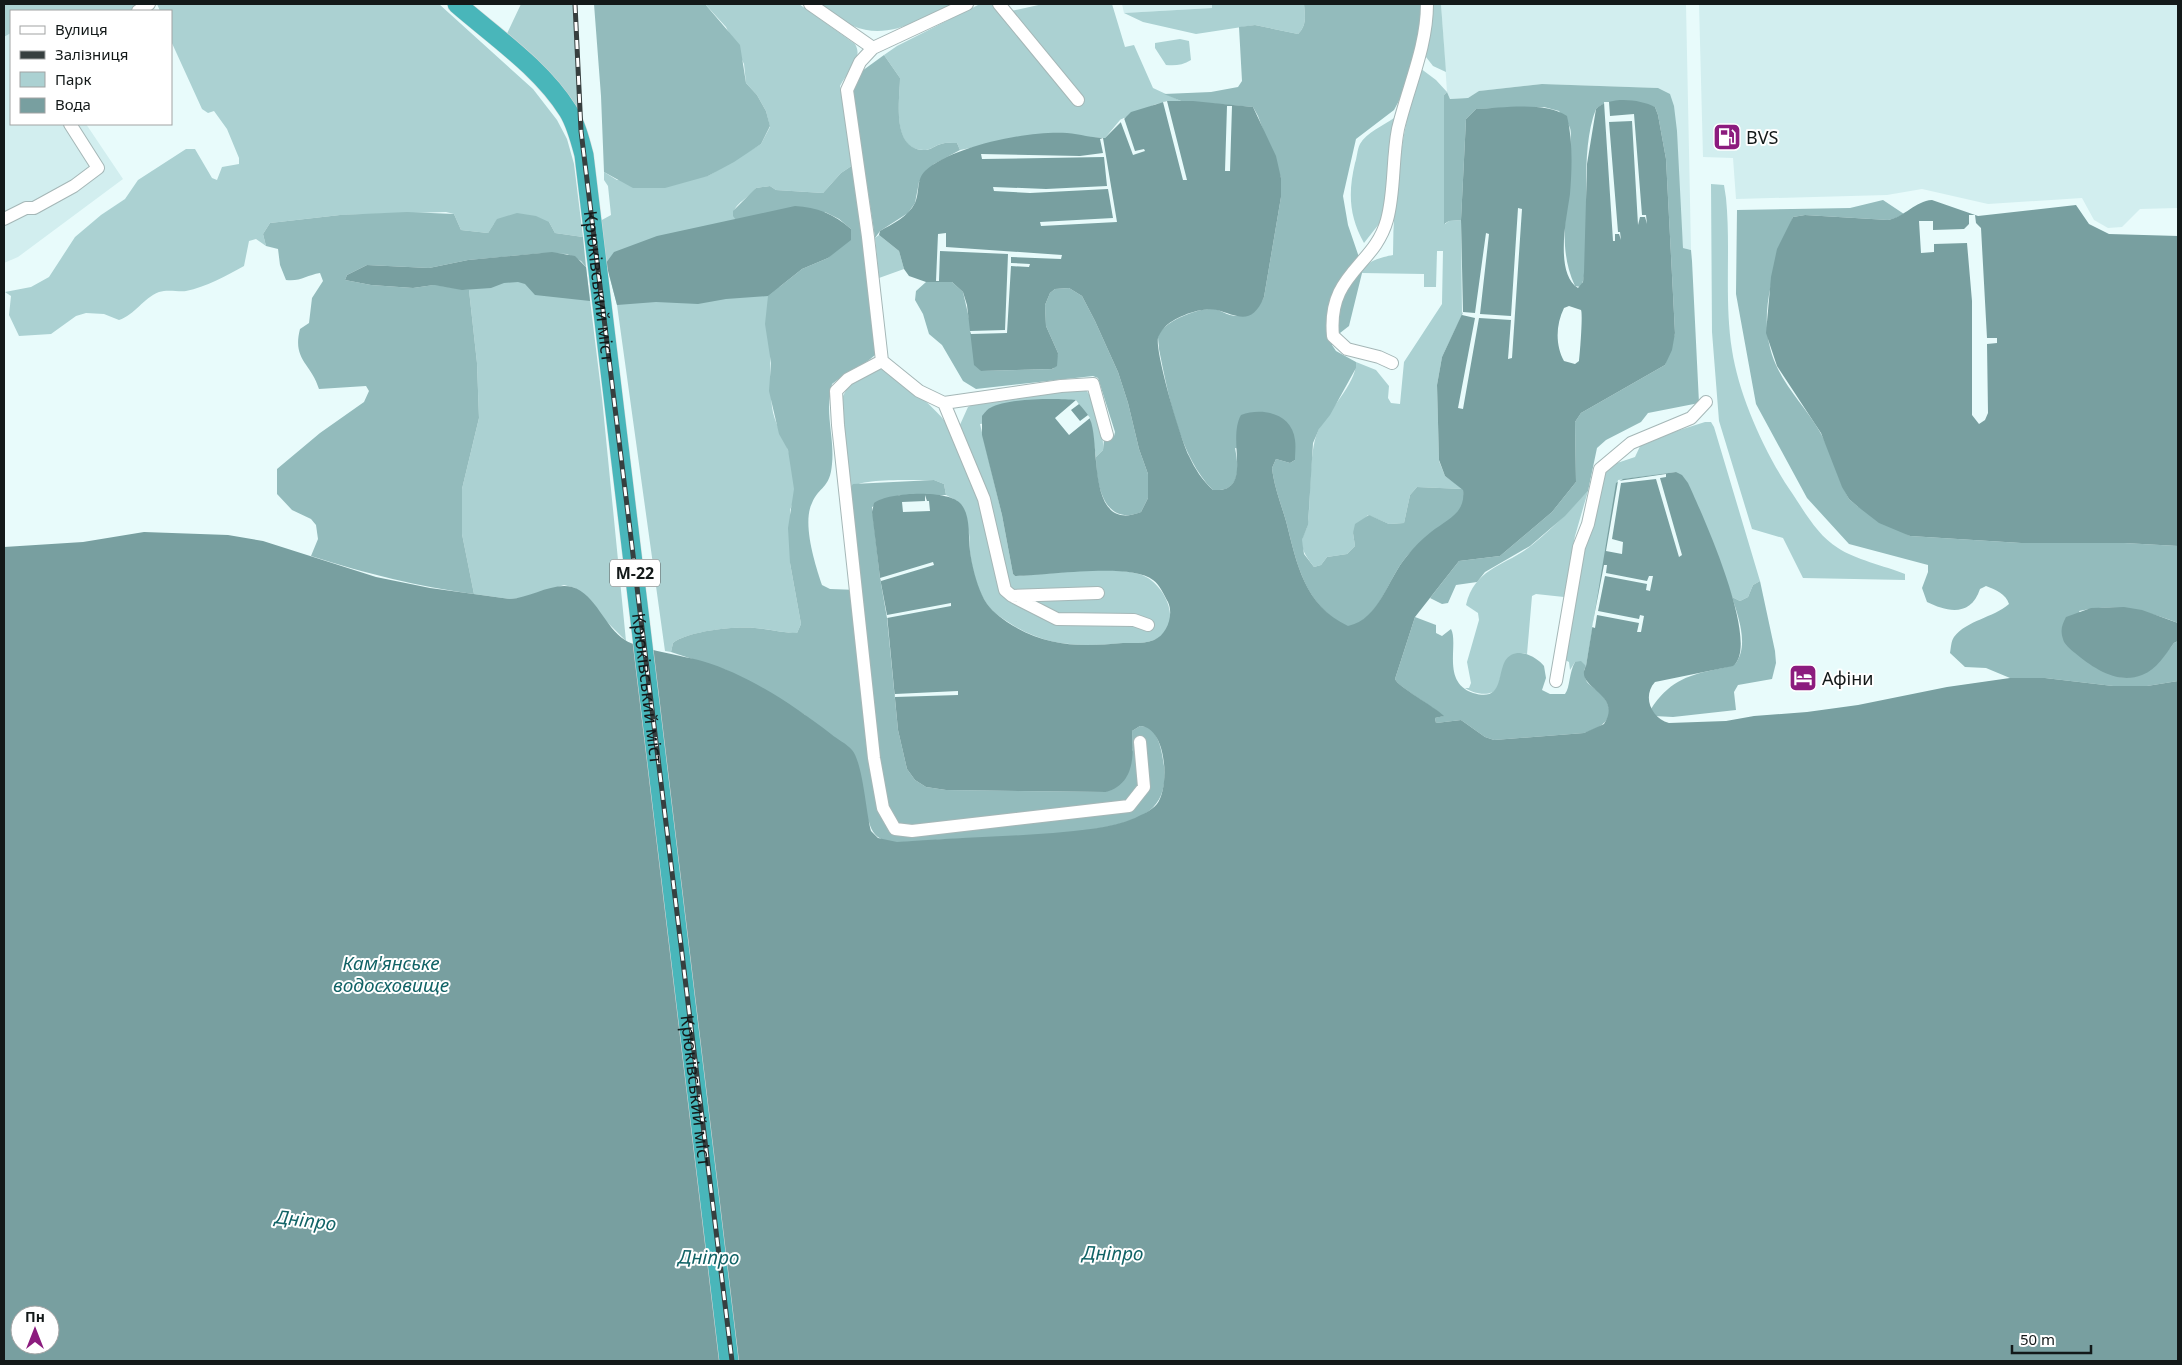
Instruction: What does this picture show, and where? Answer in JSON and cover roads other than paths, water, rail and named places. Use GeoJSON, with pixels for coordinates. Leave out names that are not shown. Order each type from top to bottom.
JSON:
{"type":"FeatureCollection","features":[{"type":"Feature","properties":{"kind":"highway","name":"Крюківський міст"},"geometry":{"type":"LineString","coordinates":[[457,4],[529,66],[554,92],[569,112],[584,155],[729,1361]]}},
{"type":"Feature","properties":{"kind":"street"},"geometry":{"type":"LineString","coordinates":[[810,4],[873,48]]}},
{"type":"Feature","properties":{"kind":"street"},"geometry":{"type":"LineString","coordinates":[[967,4],[873,48],[860,62],[847,90],[868,237],[882,361],[919,391],[944,403],[1061,386],[1093,384],[1108,435]]}},
{"type":"Feature","properties":{"kind":"street"},"geometry":{"type":"LineString","coordinates":[[999,4],[1078,100]]}},
{"type":"Feature","properties":{"kind":"street"},"geometry":{"type":"LineString","coordinates":[[1392,363],[1379,357],[1347,349],[1333,336],[1331,319],[1336,299],[1350,273],[1378,241],[1387,220],[1398,130],[1416,73],[1427,16],[1427,4]]}},
{"type":"Feature","properties":{"kind":"street"},"geometry":{"type":"LineString","coordinates":[[4,219],[26,208],[34,208],[74,186],[98,168],[71,125]]}},
{"type":"Feature","properties":{"kind":"street"},"geometry":{"type":"LineString","coordinates":[[882,361],[848,379],[836,391],[838,425],[874,758],[883,808],[896,829],[912,831],[1129,806],[1144,787],[1140,742]]}},
{"type":"Feature","properties":{"kind":"street"},"geometry":{"type":"LineString","coordinates":[[1556,681],[1579,547],[1588,524],[1600,469],[1631,443],[1692,418],[1706,402]]}},
{"type":"Feature","properties":{"kind":"street"},"geometry":{"type":"LineString","coordinates":[[944,403],[984,499],[1005,590],[1012,596],[1057,619],[1134,620],[1148,626]]}},
{"type":"Feature","properties":{"kind":"street"},"geometry":{"type":"LineString","coordinates":[[1012,596],[1098,593]]}},
{"type":"Feature","properties":{"kind":"water","name":"Кам'янське водосховище"},"geometry":{"type":"Polygon","coordinates":[[[1624,100],[1641,102],[1655,107],[1666,159],[1675,333],[1672,350],[1665,365],[1581,413],[1575,422],[1576,482],[1552,512],[1500,556],[1459,561],[1415,617],[1395,679],[1403,687],[1444,716],[1435,718],[1436,723],[1461,720],[1485,737],[1494,740],[1584,733],[1604,724],[1608,714],[1608,705],[1604,698],[1586,680],[1584,674],[1616,483],[1623,479],[1676,472],[1682,475],[1688,483],[1716,548],[1735,606],[1740,632],[1740,653],[1733,666],[1655,682],[1649,694],[1650,706],[1657,716],[1669,723],[1726,721],[1754,716],[1807,712],[1858,705],[1947,687],[2010,678],[2045,678],[2113,686],[2147,686],[2178,681],[2178,1361],[4,1361],[4,547],[83,542],[144,532],[228,535],[263,541],[376,577],[430,588],[510,599],[549,588],[572,587],[588,597],[618,635],[625,640],[651,649],[702,661],[737,674],[786,702],[852,750],[856,756],[862,777],[871,831],[878,838],[897,842],[1053,833],[1105,827],[1125,822],[1150,810],[1157,804],[1164,785],[1164,759],[1161,747],[1156,736],[1149,729],[1140,726],[1132,731],[1132,760],[1127,776],[1122,783],[1106,792],[946,790],[926,787],[915,780],[907,769],[898,730],[887,615],[880,578],[872,512],[874,503],[892,496],[932,494],[954,499],[961,504],[968,520],[973,568],[984,599],[1003,619],[1035,636],[1049,641],[1092,645],[1147,642],[1163,634],[1170,618],[1170,607],[1162,590],[1155,582],[1142,575],[1107,571],[1015,576],[1013,574],[1002,515],[982,435],[982,416],[989,409],[1008,402],[1045,399],[1076,400],[1090,419],[1099,484],[1104,499],[1111,510],[1123,515],[1141,512],[1148,498],[1148,474],[1139,449],[1118,372],[1082,296],[1069,288],[1055,289],[1050,293],[1045,305],[1046,326],[1058,353],[1057,366],[1052,369],[981,371],[974,365],[967,305],[963,292],[952,282],[926,282],[909,276],[904,269],[899,251],[879,235],[880,231],[899,220],[912,208],[915,203],[920,178],[925,171],[937,162],[954,154],[972,147],[1033,134],[1067,133],[1105,138],[1131,112],[1167,101],[1193,101],[1253,107],[1276,156],[1281,178],[1281,197],[1264,297],[1255,312],[1244,317],[1211,309],[1196,311],[1174,320],[1162,330],[1158,338],[1160,361],[1185,447],[1196,470],[1213,490],[1226,489],[1233,483],[1237,463],[1237,426],[1241,415],[1258,412],[1275,414],[1282,418],[1293,431],[1295,460],[1290,463],[1276,459],[1272,468],[1294,553],[1312,595],[1321,607],[1348,626],[1359,622],[1368,615],[1382,597],[1400,565],[1418,543],[1454,515],[1462,504],[1463,490],[1445,476],[1439,460],[1437,385],[1442,357],[1463,312],[1461,220],[1466,119],[1476,109],[1523,106],[1547,108],[1567,116],[1572,165],[1564,257],[1566,270],[1571,281],[1578,288],[1583,282],[1587,164],[1596,109],[1608,102],[1624,100]],[[1569,306],[1564,308],[1558,328],[1561,355],[1564,361],[1575,364],[1579,361],[1581,310],[1569,306]]]}},
{"type":"Feature","properties":{"kind":"water"},"geometry":{"type":"Polygon","coordinates":[[[1932,200],[1978,216],[2076,205],[2089,224],[2109,234],[2178,236],[2178,546],[2124,543],[2021,543],[1910,536],[1879,523],[1849,499],[1842,487],[1821,433],[1777,366],[1766,333],[1771,277],[1777,249],[1793,217],[1805,215],[1888,220],[1900,216],[1920,203],[1932,200]]]}},
{"type":"Feature","properties":{"kind":"water"},"geometry":{"type":"Polygon","coordinates":[[[795,206],[825,212],[838,219],[851,229],[851,240],[828,258],[802,269],[768,296],[726,299],[698,304],[656,302],[617,305],[606,263],[614,252],[657,236],[795,206]]]}},
{"type":"Feature","properties":{"kind":"water"},"geometry":{"type":"Polygon","coordinates":[[[552,252],[575,256],[586,267],[590,301],[535,295],[525,284],[518,282],[504,283],[491,288],[462,290],[434,285],[413,288],[371,285],[345,280],[347,275],[367,265],[429,268],[468,260],[552,252]]]}},
{"type":"Feature","properties":{"kind":"water"},"geometry":{"type":"Polygon","coordinates":[[[2124,607],[2142,610],[2178,623],[2178,641],[2174,643],[2152,669],[2133,678],[2115,676],[2090,664],[2068,647],[2062,633],[2066,617],[2091,608],[2124,607]]]}},
{"type":"Feature","properties":{"kind":"railway"},"geometry":{"type":"LineString","coordinates":[[575,4],[581,131],[732,1361]]}},
{"type":"Feature","properties":{"kind":"place","name":"BVS"},"geometry":{"type":"Point","coordinates":[1727,137]}},
{"type":"Feature","properties":{"kind":"place","name":"Афіни"},"geometry":{"type":"Point","coordinates":[1803,678]}},
{"type":"Feature","properties":{"kind":"water label","name":"Дніпро"},"geometry":{"type":"Point","coordinates":[306,1220]}},
{"type":"Feature","properties":{"kind":"water label","name":"Дніпро"},"geometry":{"type":"Point","coordinates":[1113,1253]}},
{"type":"Feature","properties":{"kind":"water label","name":"Дніпро"},"geometry":{"type":"Point","coordinates":[709,1257]}}]}
